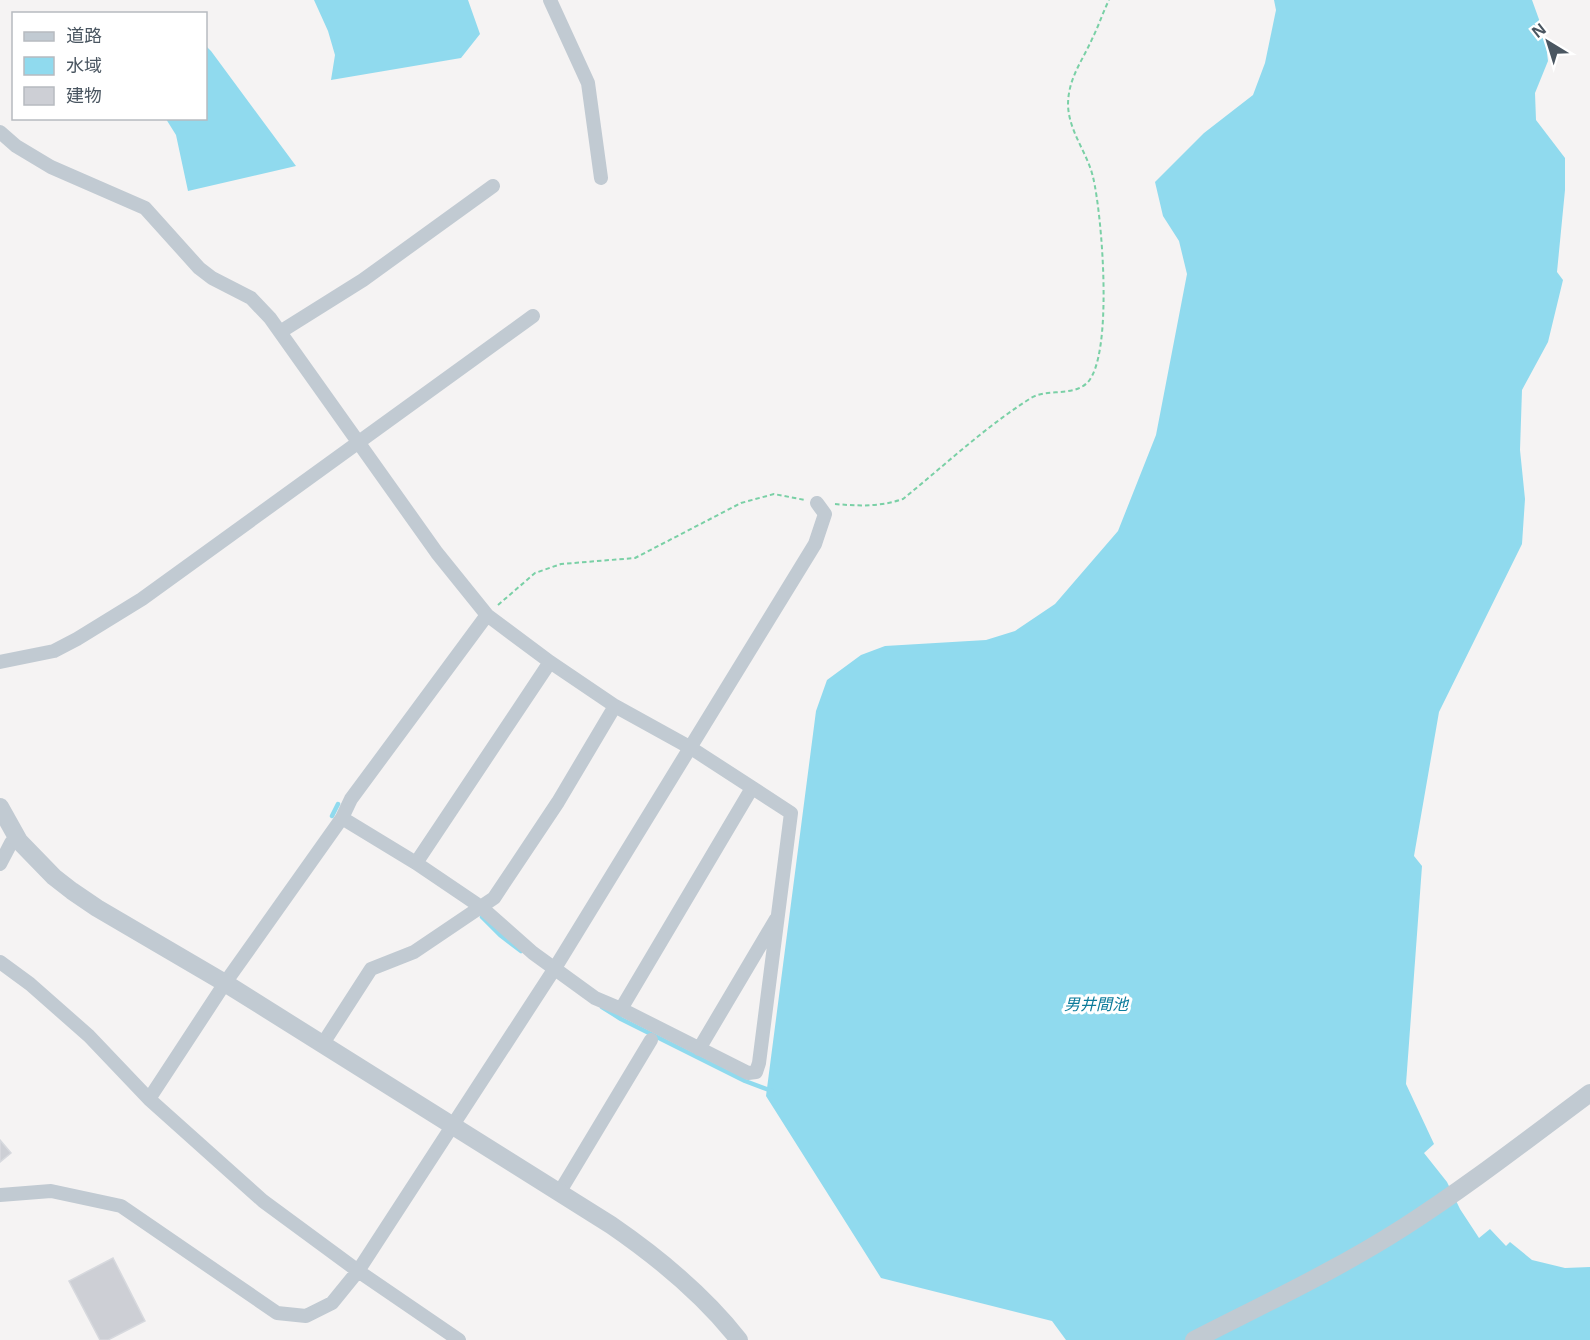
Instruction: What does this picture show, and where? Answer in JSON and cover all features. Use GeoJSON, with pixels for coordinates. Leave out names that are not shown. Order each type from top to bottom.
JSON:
{"type":"FeatureCollection","features":[{"type":"Feature","properties":{"kind":"street"},"geometry":{"type":"LineString","coordinates":[[550,0],[588,83],[601,178]]}},
{"type":"Feature","properties":{"kind":"street"},"geometry":{"type":"LineString","coordinates":[[0,132],[16,146],[51,167],[145,208],[199,268],[212,278],[251,298],[270,318],[437,553],[487,615],[550,662],[615,706],[691,748],[791,813],[756,1072],[748,1073],[595,998],[533,953],[481,907],[416,863],[342,818]]}},
{"type":"Feature","properties":{"kind":"street"},"geometry":{"type":"LineString","coordinates":[[280,333],[363,280],[494,186]]}},
{"type":"Feature","properties":{"kind":"street"},"geometry":{"type":"LineString","coordinates":[[0,662],[54,651],[142,599],[533,316]]}},
{"type":"Feature","properties":{"kind":"street"},"geometry":{"type":"LineString","coordinates":[[0,1195],[51,1191],[121,1206],[278,1313],[306,1316],[332,1303],[358,1271],[555,968],[815,544],[825,514],[817,503]]}},
{"type":"Feature","properties":{"kind":"street"},"geometry":{"type":"LineString","coordinates":[[149,1099],[225,983],[342,818],[351,799],[487,615]]}},
{"type":"Feature","properties":{"kind":"street"},"geometry":{"type":"LineString","coordinates":[[416,863],[550,662]]}},
{"type":"Feature","properties":{"kind":"street"},"geometry":{"type":"LineString","coordinates":[[322,1045],[371,969],[414,952],[494,898],[558,802],[615,706]]}},
{"type":"Feature","properties":{"kind":"street"},"geometry":{"type":"LineString","coordinates":[[621,1009],[752,788]]}},
{"type":"Feature","properties":{"kind":"street"},"geometry":{"type":"LineString","coordinates":[[0,807],[17,838],[34,858],[72,891],[173,954],[225,983],[642,1246],[714,1310],[739,1340]]}},
{"type":"Feature","properties":{"kind":"street"},"geometry":{"type":"LineString","coordinates":[[0,864],[11,843],[17,838]]}},
{"type":"Feature","properties":{"kind":"street"},"geometry":{"type":"LineString","coordinates":[[699,1049],[779,912]]}},
{"type":"Feature","properties":{"kind":"street"},"geometry":{"type":"LineString","coordinates":[[0,962],[30,984],[89,1036],[149,1099],[263,1201],[358,1271],[459,1340]]}},
{"type":"Feature","properties":{"kind":"street"},"geometry":{"type":"LineString","coordinates":[[559,1193],[651,1040]]}},
{"type":"Feature","properties":{"kind":"street"},"geometry":{"type":"LineString","coordinates":[[1194,1340],[1345,1262],[1464,1188],[1590,1094]]}},
{"type":"Feature","properties":{"kind":"path"},"geometry":{"type":"LineString","coordinates":[[487,615],[535,573],[561,564],[635,558],[741,503],[774,494],[817,503],[862,506],[888,504],[903,499],[1001,419],[1035,396],[1077,390],[1088,382],[1101,344],[1104,280],[1100,222],[1093,176],[1073,130],[1068,105],[1073,75],[1094,37],[1109,0]]}},
{"type":"Feature","properties":{"kind":"water"},"geometry":{"type":"Polygon","coordinates":[[[314,0],[468,0],[480,34],[461,58],[331,80],[335,55],[328,31],[314,0]]]}},
{"type":"Feature","properties":{"kind":"water","name":"男井間池"},"geometry":{"type":"Polygon","coordinates":[[[1274,0],[1532,0],[1545,36],[1548,61],[1535,93],[1536,120],[1565,158],[1565,190],[1557,272],[1563,280],[1548,342],[1522,390],[1520,450],[1525,499],[1522,544],[1439,712],[1414,856],[1422,866],[1406,1084],[1434,1144],[1424,1153],[1447,1182],[1460,1209],[1479,1238],[1490,1229],[1506,1246],[1510,1242],[1532,1260],[1565,1268],[1590,1267],[1590,1340],[1066,1340],[1052,1321],[881,1278],[766,1096],[816,711],[827,680],[861,655],[885,646],[986,640],[1015,631],[1055,604],[1118,531],[1156,435],[1187,274],[1179,241],[1163,216],[1155,182],[1204,133],[1253,95],[1265,63],[1276,10],[1274,0]]]}},
{"type":"Feature","properties":{"kind":"water"},"geometry":{"type":"Polygon","coordinates":[[[207,47],[296,166],[188,191],[176,135],[167,120],[207,120],[207,47]]]}},
{"type":"Feature","properties":{"kind":"building"},"geometry":{"type":"Polygon","coordinates":[[[0,1140],[11,1153],[0,1162],[0,1140]]]}},
{"type":"Feature","properties":{"kind":"building"},"geometry":{"type":"Polygon","coordinates":[[[113,1258],[145,1321],[108,1340],[100,1340],[69,1281],[113,1258]]]}},
{"type":"Feature","properties":{"kind":"waterway"},"geometry":{"type":"LineString","coordinates":[[332,816],[338,804]]}},
{"type":"Feature","properties":{"kind":"waterway"},"geometry":{"type":"LineString","coordinates":[[482,917],[521,951]]}},
{"type":"Feature","properties":{"kind":"waterway"},"geometry":{"type":"LineString","coordinates":[[602,1007],[621,1019],[745,1081],[772,1091]]}}]}
